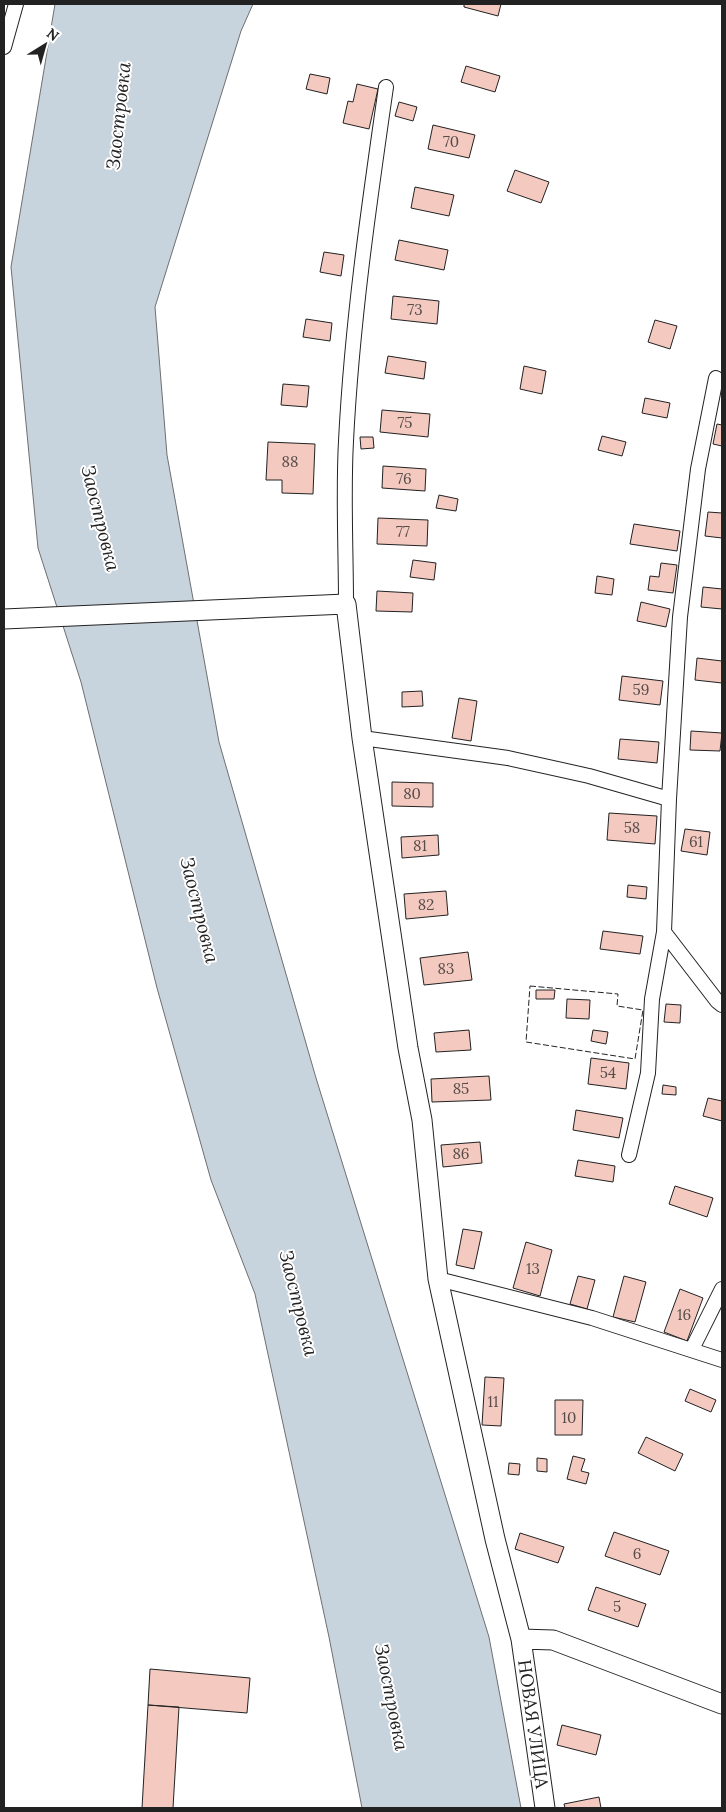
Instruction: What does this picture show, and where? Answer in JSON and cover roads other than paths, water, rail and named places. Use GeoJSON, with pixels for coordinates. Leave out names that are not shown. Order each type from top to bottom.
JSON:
{"type":"FeatureCollection","features":[{"type":"Feature","properties":{"kind":"street"},"geometry":{"type":"LineString","coordinates":[[4,47],[16,4]]}},
{"type":"Feature","properties":{"kind":"street"},"geometry":{"type":"LineString","coordinates":[[4,619],[220,608],[346,604],[346,443],[349,391],[359,276],[386,87]]}},
{"type":"Feature","properties":{"kind":"street"},"geometry":{"type":"LineString","coordinates":[[629,1155],[648,1073],[652,999],[664,932],[669,799],[680,617],[698,469],[716,378]]}},
{"type":"Feature","properties":{"kind":"street","name":"НОВАЯ УЛИЦА"},"geometry":{"type":"LineString","coordinates":[[346,604],[362,738],[408,1048],[422,1120],[438,1279],[495,1539],[521,1639],[545,1808]]}},
{"type":"Feature","properties":{"kind":"street"},"geometry":{"type":"LineString","coordinates":[[362,738],[508,758],[589,776],[669,799]]}},
{"type":"Feature","properties":{"kind":"street"},"geometry":{"type":"LineString","coordinates":[[664,932],[722,1006]]}},
{"type":"Feature","properties":{"kind":"street"},"geometry":{"type":"LineString","coordinates":[[438,1279],[592,1318],[722,1360]]}},
{"type":"Feature","properties":{"kind":"street"},"geometry":{"type":"LineString","coordinates":[[692,1349],[722,1289]]}},
{"type":"Feature","properties":{"kind":"street"},"geometry":{"type":"LineString","coordinates":[[521,1639],[554,1640],[722,1704]]}},
{"type":"Feature","properties":{"kind":"water","name":"Заостровка"},"geometry":{"type":"Polygon","coordinates":[[[55,4],[253,4],[241,31],[155,307],[167,455],[219,742],[316,1078],[489,1637],[521,1808],[362,1808],[329,1637],[255,1294],[211,1180],[157,988],[81,682],[38,548],[11,267],[55,4]]]}}]}
